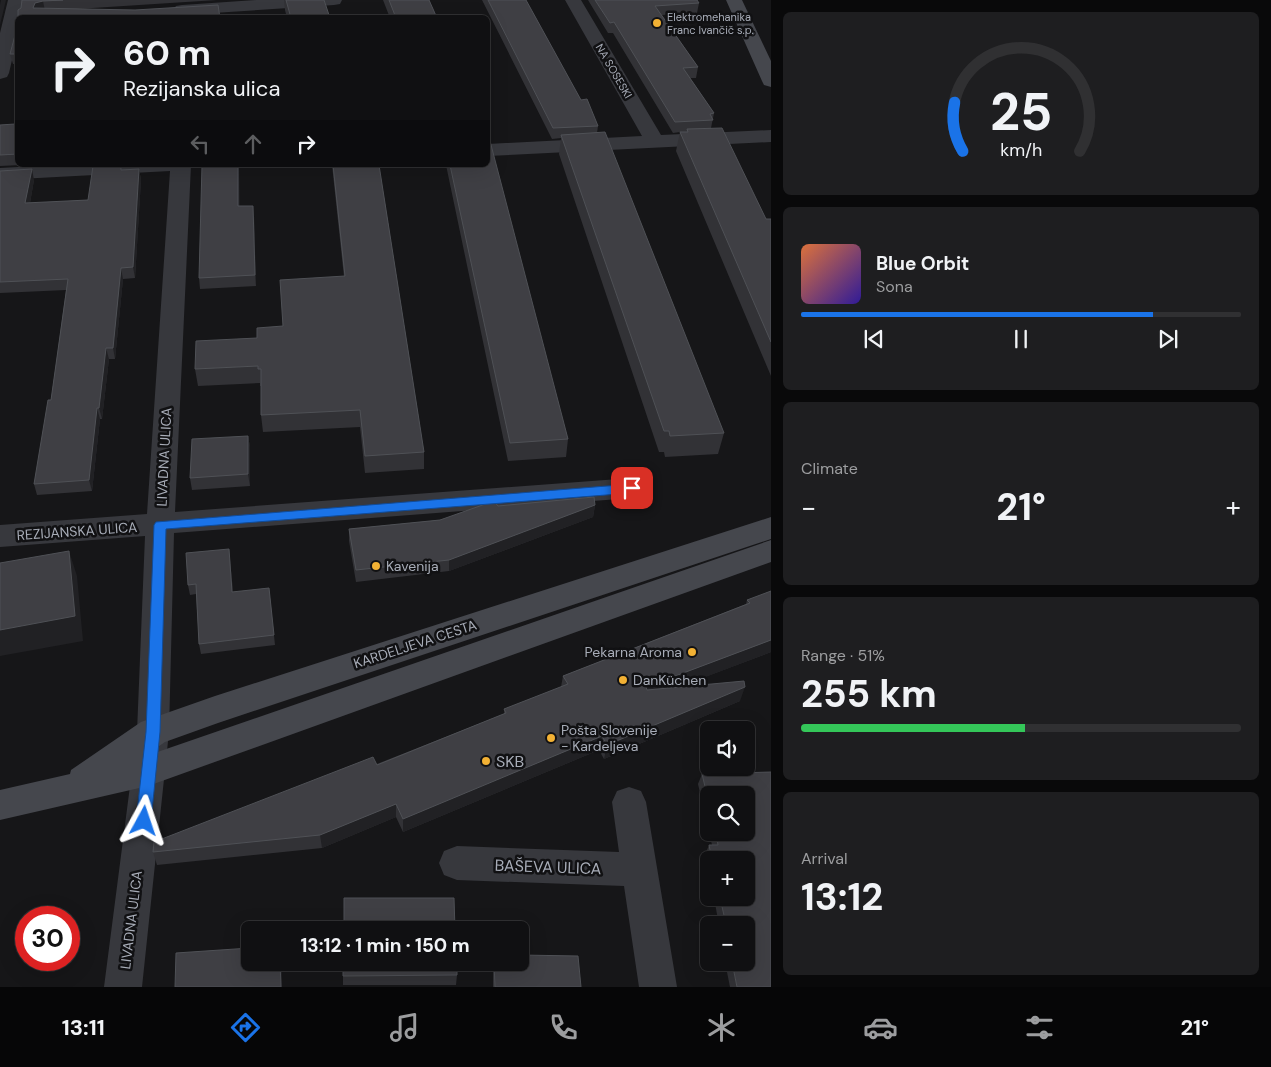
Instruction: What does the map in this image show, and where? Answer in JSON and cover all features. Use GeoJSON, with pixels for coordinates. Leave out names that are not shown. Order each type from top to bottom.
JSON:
{"type":"FeatureCollection","features":[{"type":"Feature","properties":{"kind":"street"},"geometry":{"type":"LineString","coordinates":[[15,15],[16,0]]}},
{"type":"Feature","properties":{"kind":"street"},"geometry":{"type":"LineString","coordinates":[[168,10],[334,0]]}},
{"type":"Feature","properties":{"kind":"street","name":"NA SOSESKI"},"geometry":{"type":"LineString","coordinates":[[572,0],[655,142]]}},
{"type":"Feature","properties":{"kind":"street"},"geometry":{"type":"LineString","coordinates":[[734,0],[771,81]]}},
{"type":"Feature","properties":{"kind":"street"},"geometry":{"type":"LineString","coordinates":[[0,73],[15,19]]}},
{"type":"Feature","properties":{"kind":"street"},"geometry":{"type":"LineString","coordinates":[[490,150],[771,136]]}},
{"type":"Feature","properties":{"kind":"street"},"geometry":{"type":"LineString","coordinates":[[0,174],[138,167]]}},
{"type":"Feature","properties":{"kind":"street","name":"LIVADNA ULICA"},"geometry":{"type":"LineString","coordinates":[[123,987],[153,732],[160,525],[181,167]]}},
{"type":"Feature","properties":{"kind":"street","name":"REZIJANSKA ULICA"},"geometry":{"type":"LineString","coordinates":[[0,536],[632,488]]}},
{"type":"Feature","properties":{"kind":"street","name":"KARDELJEVA CESTA"},"geometry":{"type":"LineString","coordinates":[[72,788],[153,732],[771,528]]}},
{"type":"Feature","properties":{"kind":"street","name":"KARDELJEVA CESTA"},"geometry":{"type":"LineString","coordinates":[[0,805],[148,771],[771,551]]}},
{"type":"Feature","properties":{"kind":"street"},"geometry":{"type":"LineString","coordinates":[[629,802],[658,987]]}},
{"type":"Feature","properties":{"kind":"street","name":"BAŠEVA ULICA"},"geometry":{"type":"LineString","coordinates":[[457,863],[640,870]]}},
{"type":"Feature","properties":{"kind":"building"},"geometry":{"type":"Polygon","coordinates":[[[22,0],[63,0],[35,3],[33,8],[135,10],[218,5],[220,15],[18,15],[18,10],[21,8],[22,0]]]}},
{"type":"Feature","properties":{"kind":"building"},"geometry":{"type":"Polygon","coordinates":[[[286,0],[324,0],[329,15],[290,15],[286,0]]]}},
{"type":"Feature","properties":{"kind":"building"},"geometry":{"type":"Polygon","coordinates":[[[389,0],[429,0],[436,15],[395,15],[389,0]]]}},
{"type":"Feature","properties":{"kind":"building"},"geometry":{"type":"Polygon","coordinates":[[[488,0],[526,0],[581,100],[587,99],[598,126],[553,128],[488,0]]]}},
{"type":"Feature","properties":{"kind":"building"},"geometry":{"type":"Polygon","coordinates":[[[595,0],[697,0],[699,3],[655,6],[698,67],[683,68],[714,113],[710,114],[713,120],[675,122],[614,22],[610,23],[595,0]]]}},
{"type":"Feature","properties":{"kind":"building"},"geometry":{"type":"Polygon","coordinates":[[[15,35],[15,54],[10,54],[15,35]]]}},
{"type":"Feature","properties":{"kind":"building"},"geometry":{"type":"Polygon","coordinates":[[[15,124],[15,154],[0,155],[0,125],[15,124]]]}},
{"type":"Feature","properties":{"kind":"building"},"geometry":{"type":"Polygon","coordinates":[[[722,128],[766,219],[771,219],[771,342],[680,132],[688,132],[687,129],[722,128]]]}},
{"type":"Feature","properties":{"kind":"building"},"geometry":{"type":"Polygon","coordinates":[[[605,132],[724,433],[670,436],[669,431],[664,431],[561,135],[605,132]]]}},
{"type":"Feature","properties":{"kind":"building"},"geometry":{"type":"Polygon","coordinates":[[[490,141],[568,439],[510,443],[450,167],[490,167],[490,141]]]}},
{"type":"Feature","properties":{"kind":"building"},"geometry":{"type":"Polygon","coordinates":[[[93,167],[121,167],[121,170],[139,169],[133,267],[121,268],[113,348],[106,348],[89,480],[34,484],[48,400],[51,400],[68,279],[0,282],[0,171],[32,169],[25,203],[88,200],[93,167]]]}},
{"type":"Feature","properties":{"kind":"building"},"geometry":{"type":"Polygon","coordinates":[[[202,167],[238,167],[238,206],[253,206],[255,275],[199,278],[202,167]]]}},
{"type":"Feature","properties":{"kind":"building"},"geometry":{"type":"Polygon","coordinates":[[[333,167],[379,167],[424,452],[365,456],[360,410],[261,415],[261,369],[258,369],[258,366],[195,369],[196,341],[257,338],[257,328],[283,326],[280,280],[345,276],[333,167]]]}},
{"type":"Feature","properties":{"kind":"building"},"geometry":{"type":"Polygon","coordinates":[[[248,436],[248,474],[190,478],[192,439],[248,436]]]}},
{"type":"Feature","properties":{"kind":"building"},"geometry":{"type":"Polygon","coordinates":[[[594,497],[595,505],[449,560],[356,570],[349,529],[440,520],[494,501],[498,506],[594,497]]]}},
{"type":"Feature","properties":{"kind":"building"},"geometry":{"type":"Polygon","coordinates":[[[229,549],[232,592],[269,588],[274,635],[199,644],[196,584],[188,585],[186,553],[229,549]]]}},
{"type":"Feature","properties":{"kind":"building"},"geometry":{"type":"Polygon","coordinates":[[[69,551],[75,616],[0,630],[0,563],[69,551]]]}},
{"type":"Feature","properties":{"kind":"building"},"geometry":{"type":"Polygon","coordinates":[[[771,591],[771,640],[646,687],[647,690],[744,681],[745,687],[607,745],[602,736],[403,819],[396,804],[320,835],[153,852],[154,842],[373,757],[377,765],[506,713],[504,709],[568,684],[563,676],[750,603],[747,600],[771,591]]]}},
{"type":"Feature","properties":{"kind":"building"},"geometry":{"type":"Polygon","coordinates":[[[755,772],[771,772],[771,987],[737,987],[734,971],[755,971],[755,916],[724,916],[722,906],[755,906],[755,851],[710,851],[709,845],[718,845],[717,841],[755,841],[755,786],[705,786],[702,776],[755,776],[755,772]]]}},
{"type":"Feature","properties":{"kind":"building"},"geometry":{"type":"Polygon","coordinates":[[[344,898],[454,898],[455,921],[344,921],[344,898]]]}},
{"type":"Feature","properties":{"kind":"building"},"geometry":{"type":"Polygon","coordinates":[[[241,949],[241,971],[280,971],[281,987],[175,987],[176,953],[241,949]]]}},
{"type":"Feature","properties":{"kind":"building"},"geometry":{"type":"Polygon","coordinates":[[[529,955],[578,956],[581,987],[495,987],[494,971],[529,971],[529,955]]]}},
{"type":"Feature","properties":{"kind":"building"},"geometry":{"type":"Polygon","coordinates":[[[343,971],[457,971],[457,975],[343,976],[343,971]]]}},
{"type":"Feature","properties":{"kind":"place","name":"Elektromehanika Franc Ivančič s.p."},"geometry":{"type":"Point","coordinates":[657,23]}},
{"type":"Feature","properties":{"kind":"place","name":"Kavenija"},"geometry":{"type":"Point","coordinates":[376,566]}},
{"type":"Feature","properties":{"kind":"place","name":"Pekarna Aroma"},"geometry":{"type":"Point","coordinates":[692,652]}},
{"type":"Feature","properties":{"kind":"place","name":"DanKüchen"},"geometry":{"type":"Point","coordinates":[623,680]}},
{"type":"Feature","properties":{"kind":"place","name":"Pošta Slovenije - Kardeljeva"},"geometry":{"type":"Point","coordinates":[551,738]}},
{"type":"Feature","properties":{"kind":"place","name":"SKB"},"geometry":{"type":"Point","coordinates":[486,761]}},
{"type":"Feature","properties":{"kind":"route"},"geometry":{"type":"LineString","coordinates":[[144,821],[153,732],[160,525],[632,488]]}}]}
